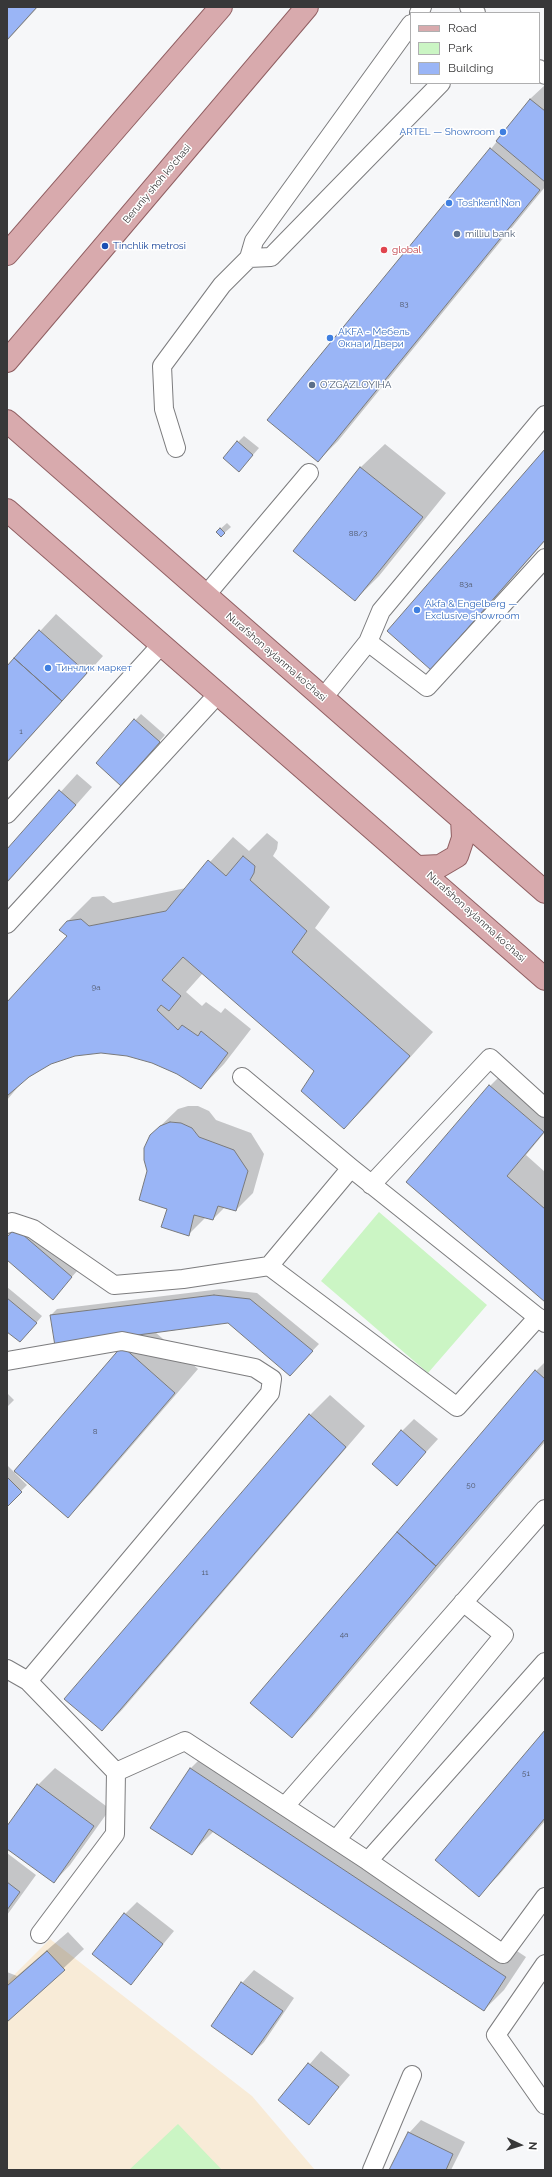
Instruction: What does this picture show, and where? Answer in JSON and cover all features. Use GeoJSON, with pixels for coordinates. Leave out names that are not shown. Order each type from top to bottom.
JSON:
{"type":"FeatureCollection","features":[{"type":"Feature","properties":{"kind":"main road"},"geometry":{"type":"LineString","coordinates":[[7,254],[221,7]]}},
{"type":"Feature","properties":{"kind":"main road","name":"Beruniy shoh ko'chasi"},"geometry":{"type":"LineString","coordinates":[[7,361],[307,7]]}},
{"type":"Feature","properties":{"kind":"main road","name":"Nurafshon aylanma ko'chasi"},"geometry":{"type":"LineString","coordinates":[[7,421],[545,892]]}},
{"type":"Feature","properties":{"kind":"main road","name":"Nurafshon aylanma ko'chasi"},"geometry":{"type":"LineString","coordinates":[[9,517],[161,645],[419,867],[545,979]]}},
{"type":"Feature","properties":{"kind":"main road"},"geometry":{"type":"LineString","coordinates":[[419,867],[440,866],[457,856],[463,838],[462,819]]}},
{"type":"Feature","properties":{"kind":"lane"},"geometry":{"type":"LineString","coordinates":[[176,448],[164,409],[162,366],[222,285],[248,258],[254,241],[410,25]]}},
{"type":"Feature","properties":{"kind":"lane"},"geometry":{"type":"LineString","coordinates":[[248,258],[271,257],[441,84]]}},
{"type":"Feature","properties":{"kind":"lane"},"geometry":{"type":"LineString","coordinates":[[323,698],[368,642],[381,611],[545,414]]}},
{"type":"Feature","properties":{"kind":"lane"},"geometry":{"type":"LineString","coordinates":[[206,595],[309,473]]}},
{"type":"Feature","properties":{"kind":"lane"},"geometry":{"type":"LineString","coordinates":[[368,642],[427,688],[545,558]]}},
{"type":"Feature","properties":{"kind":"lane"},"geometry":{"type":"LineString","coordinates":[[7,814],[161,645]]}},
{"type":"Feature","properties":{"kind":"lane"},"geometry":{"type":"LineString","coordinates":[[7,924],[218,694]]}},
{"type":"Feature","properties":{"kind":"lane"},"geometry":{"type":"LineString","coordinates":[[371,1185],[490,1058],[545,1108]]}},
{"type":"Feature","properties":{"kind":"lane"},"geometry":{"type":"LineString","coordinates":[[242,1077],[371,1185],[541,1320],[457,1407],[269,1266]]}},
{"type":"Feature","properties":{"kind":"lane"},"geometry":{"type":"LineString","coordinates":[[7,1224],[12,1222],[33,1229],[114,1285],[183,1279],[269,1266],[351,1168]]}},
{"type":"Feature","properties":{"kind":"lane"},"geometry":{"type":"LineString","coordinates":[[7,1361],[122,1341],[255,1368],[272,1379],[270,1393],[28,1681]]}},
{"type":"Feature","properties":{"kind":"lane"},"geometry":{"type":"LineString","coordinates":[[285,1806],[545,1509]]}},
{"type":"Feature","properties":{"kind":"lane"},"geometry":{"type":"LineString","coordinates":[[336,1840],[504,1635],[464,1602]]}},
{"type":"Feature","properties":{"kind":"lane"},"geometry":{"type":"LineString","coordinates":[[368,1861],[545,1662]]}},
{"type":"Feature","properties":{"kind":"lane"},"geometry":{"type":"LineString","coordinates":[[7,1669],[28,1681],[116,1772],[115,1834],[40,1934]]}},
{"type":"Feature","properties":{"kind":"lane"},"geometry":{"type":"LineString","coordinates":[[116,1772],[185,1741],[368,1861],[503,1954],[545,1897]]}},
{"type":"Feature","properties":{"kind":"lane"},"geometry":{"type":"LineString","coordinates":[[545,1964],[496,2035],[545,2105]]}},
{"type":"Feature","properties":{"kind":"lane"},"geometry":{"type":"LineString","coordinates":[[372,2170],[412,2075]]}},
{"type":"Feature","properties":{"kind":"shaded area"},"geometry":{"type":"Polygon","coordinates":[[[50,1939],[252,2096],[315,2170],[7,2170],[7,1982],[50,1939]]]}},
{"type":"Feature","properties":{"kind":"green space"},"geometry":{"type":"Polygon","coordinates":[[[379,1212],[487,1305],[428,1373],[321,1281],[379,1212]]]}},
{"type":"Feature","properties":{"kind":"green space"},"geometry":{"type":"Polygon","coordinates":[[[178,2124],[222,2170],[129,2170],[178,2124]]]}},
{"type":"Feature","properties":{"kind":"building"},"geometry":{"type":"Polygon","coordinates":[[[7,7],[37,7],[7,40],[7,7]]]}},
{"type":"Feature","properties":{"kind":"building"},"geometry":{"type":"Polygon","coordinates":[[[530,99],[545,111],[545,182],[496,141],[530,99]]]}},
{"type":"Feature","properties":{"kind":"building"},"geometry":{"type":"Polygon","coordinates":[[[490,148],[540,190],[318,462],[267,420],[490,148]]]}},
{"type":"Feature","properties":{"kind":"building"},"geometry":{"type":"Polygon","coordinates":[[[237,441],[253,455],[239,472],[223,458],[237,441]]]}},
{"type":"Feature","properties":{"kind":"building"},"geometry":{"type":"Polygon","coordinates":[[[545,449],[545,540],[431,670],[387,631],[545,449]]]}},
{"type":"Feature","properties":{"kind":"building"},"geometry":{"type":"Polygon","coordinates":[[[360,467],[423,517],[355,601],[293,551],[360,467]]]}},
{"type":"Feature","properties":{"kind":"building"},"geometry":{"type":"Polygon","coordinates":[[[220,528],[225,533],[221,537],[216,532],[220,528]]]}},
{"type":"Feature","properties":{"kind":"building"},"geometry":{"type":"Polygon","coordinates":[[[39,630],[87,673],[62,701],[14,658],[39,630]]]}},
{"type":"Feature","properties":{"kind":"building"},"geometry":{"type":"Polygon","coordinates":[[[14,658],[62,701],[7,762],[7,666],[14,658]]]}},
{"type":"Feature","properties":{"kind":"building"},"geometry":{"type":"Polygon","coordinates":[[[134,719],[160,742],[121,786],[96,763],[134,719]]]}},
{"type":"Feature","properties":{"kind":"building"},"geometry":{"type":"Polygon","coordinates":[[[59,790],[76,805],[7,882],[7,849],[59,790]]]}},
{"type":"Feature","properties":{"kind":"building"},"geometry":{"type":"Polygon","coordinates":[[[243,856],[255,866],[254,873],[250,880],[307,931],[292,952],[410,1056],[344,1129],[301,1091],[314,1071],[183,957],[162,980],[181,996],[169,1011],[161,1005],[157,1010],[178,1030],[182,1025],[198,1036],[201,1031],[228,1053],[201,1089],[177,1074],[152,1063],[127,1056],[101,1053],[75,1056],[51,1064],[29,1077],[7,1096],[7,1002],[67,936],[59,930],[67,921],[81,919],[89,926],[166,911],[208,860],[226,876],[243,856]]]}},
{"type":"Feature","properties":{"kind":"building"},"geometry":{"type":"Polygon","coordinates":[[[489,1085],[544,1132],[507,1176],[545,1209],[545,1302],[406,1182],[489,1085]]]}},
{"type":"Feature","properties":{"kind":"building"},"geometry":{"type":"Polygon","coordinates":[[[170,1122],[181,1123],[192,1128],[199,1137],[234,1150],[248,1171],[236,1211],[218,1206],[213,1220],[194,1215],[189,1236],[161,1227],[167,1209],[139,1200],[147,1171],[144,1160],[144,1148],[150,1135],[160,1126],[170,1122]]]}},
{"type":"Feature","properties":{"kind":"building"},"geometry":{"type":"Polygon","coordinates":[[[15,1228],[72,1277],[53,1300],[7,1260],[7,1237],[15,1228]]]}},
{"type":"Feature","properties":{"kind":"building"},"geometry":{"type":"Polygon","coordinates":[[[214,1295],[250,1299],[313,1351],[290,1376],[228,1323],[55,1346],[50,1315],[214,1295]]]}},
{"type":"Feature","properties":{"kind":"building"},"geometry":{"type":"Polygon","coordinates":[[[7,1298],[37,1323],[20,1342],[7,1332],[7,1298]]]}},
{"type":"Feature","properties":{"kind":"building"},"geometry":{"type":"Polygon","coordinates":[[[122,1346],[175,1393],[68,1518],[14,1471],[122,1346]]]}},
{"type":"Feature","properties":{"kind":"building"},"geometry":{"type":"Polygon","coordinates":[[[535,1370],[545,1379],[545,1439],[436,1566],[397,1532],[535,1370]]]}},
{"type":"Feature","properties":{"kind":"building"},"geometry":{"type":"Polygon","coordinates":[[[309,1414],[346,1447],[102,1731],[64,1699],[309,1414]]]}},
{"type":"Feature","properties":{"kind":"building"},"geometry":{"type":"Polygon","coordinates":[[[401,1430],[426,1452],[397,1486],[372,1464],[401,1430]]]}},
{"type":"Feature","properties":{"kind":"building"},"geometry":{"type":"Polygon","coordinates":[[[7,1477],[22,1492],[7,1507],[7,1477]]]}},
{"type":"Feature","properties":{"kind":"building"},"geometry":{"type":"Polygon","coordinates":[[[397,1532],[436,1566],[292,1738],[250,1703],[397,1532]]]}},
{"type":"Feature","properties":{"kind":"building"},"geometry":{"type":"Polygon","coordinates":[[[545,1730],[545,1818],[479,1897],[435,1860],[545,1730]]]}},
{"type":"Feature","properties":{"kind":"building"},"geometry":{"type":"Polygon","coordinates":[[[190,1768],[506,1977],[484,2011],[209,1829],[192,1855],[150,1828],[190,1768]]]}},
{"type":"Feature","properties":{"kind":"building"},"geometry":{"type":"Polygon","coordinates":[[[37,1784],[94,1826],[54,1883],[7,1849],[7,1826],[37,1784]]]}},
{"type":"Feature","properties":{"kind":"building"},"geometry":{"type":"Polygon","coordinates":[[[7,1882],[20,1892],[7,1910],[7,1882]]]}},
{"type":"Feature","properties":{"kind":"building"},"geometry":{"type":"Polygon","coordinates":[[[124,1913],[163,1944],[131,1985],[92,1954],[124,1913]]]}},
{"type":"Feature","properties":{"kind":"building"},"geometry":{"type":"Polygon","coordinates":[[[47,1951],[65,1970],[7,2022],[7,1986],[47,1951]]]}},
{"type":"Feature","properties":{"kind":"building"},"geometry":{"type":"Polygon","coordinates":[[[241,1982],[283,2011],[252,2055],[211,2026],[241,1982]]]}},
{"type":"Feature","properties":{"kind":"building"},"geometry":{"type":"Polygon","coordinates":[[[308,2063],[339,2087],[309,2125],[278,2100],[308,2063]]]}},
{"type":"Feature","properties":{"kind":"building"},"geometry":{"type":"Polygon","coordinates":[[[408,2132],[453,2154],[446,2170],[389,2170],[408,2132]]]}},
{"type":"Feature","properties":{"kind":"place","name":"ARTEL — Showroom"},"geometry":{"type":"Point","coordinates":[503,132]}},
{"type":"Feature","properties":{"kind":"place","name":"Toshkent Non"},"geometry":{"type":"Point","coordinates":[449,203]}},
{"type":"Feature","properties":{"kind":"place","name":"milliu bank"},"geometry":{"type":"Point","coordinates":[457,234]}},
{"type":"Feature","properties":{"kind":"place","name":"Tinchlik metrosi"},"geometry":{"type":"Point","coordinates":[105,246]}},
{"type":"Feature","properties":{"kind":"place","name":"global"},"geometry":{"type":"Point","coordinates":[384,250]}},
{"type":"Feature","properties":{"kind":"place","name":"AKFA - Мебель Окна и Двери"},"geometry":{"type":"Point","coordinates":[330,338]}},
{"type":"Feature","properties":{"kind":"place","name":"O'ZGAZLOYIHA"},"geometry":{"type":"Point","coordinates":[312,385]}},
{"type":"Feature","properties":{"kind":"place","name":"Akfa & Engelberg — Exclusive showroom"},"geometry":{"type":"Point","coordinates":[417,610]}},
{"type":"Feature","properties":{"kind":"place","name":"Тинчлик маркет"},"geometry":{"type":"Point","coordinates":[48,668]}}]}
